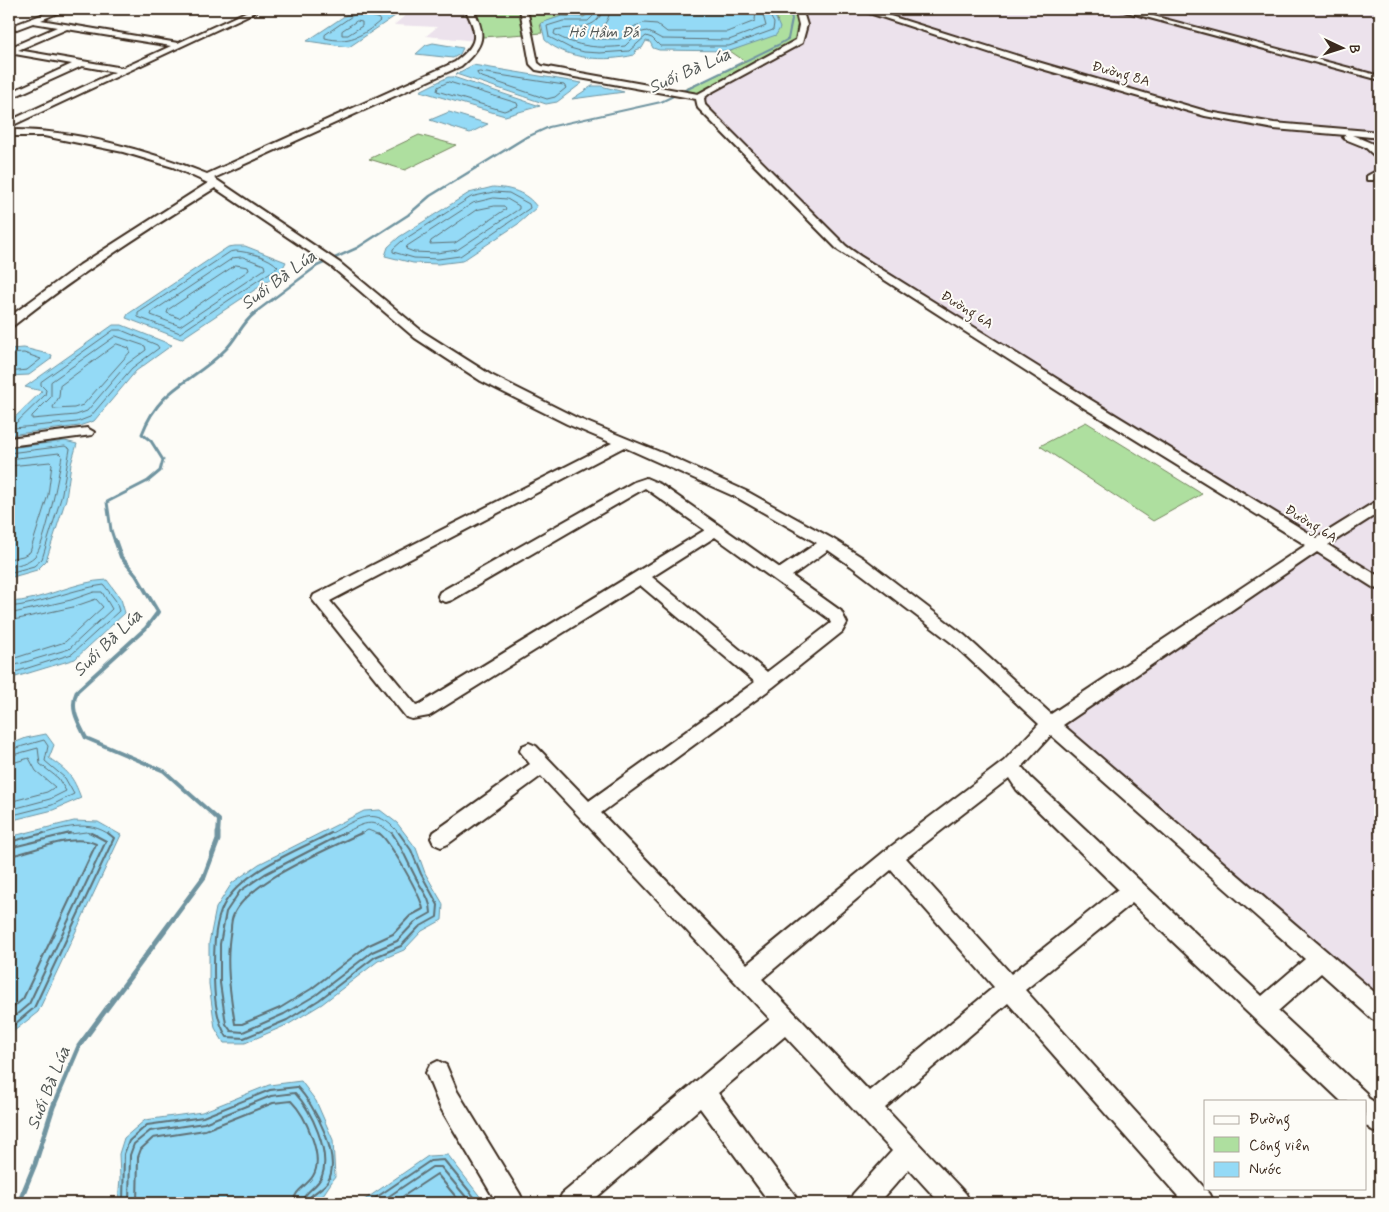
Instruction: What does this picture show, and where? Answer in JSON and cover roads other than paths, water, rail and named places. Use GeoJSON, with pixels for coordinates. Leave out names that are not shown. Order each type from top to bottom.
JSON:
{"type":"FeatureCollection","features":[{"type":"Feature","properties":{"kind":"street"},"geometry":{"type":"LineString","coordinates":[[9,31],[32,20],[63,9]]}},
{"type":"Feature","properties":{"kind":"street"},"geometry":{"type":"LineString","coordinates":[[44,133],[9,132],[14,122],[257,9]]}},
{"type":"Feature","properties":{"kind":"street"},"geometry":{"type":"LineString","coordinates":[[9,323],[37,300],[211,180],[458,64],[476,49],[479,41],[480,30],[469,9]]}},
{"type":"Feature","properties":{"kind":"street"},"geometry":{"type":"LineString","coordinates":[[523,9],[534,64],[539,68],[695,96],[799,41],[802,35],[803,17],[799,9]]}},
{"type":"Feature","properties":{"kind":"street","name":"Đường 8A"},"geometry":{"type":"LineString","coordinates":[[861,9],[1028,62],[1208,114],[1259,124],[1380,135]]}},
{"type":"Feature","properties":{"kind":"street"},"geometry":{"type":"LineString","coordinates":[[1120,9],[1380,78]]}},
{"type":"Feature","properties":{"kind":"street"},"geometry":{"type":"LineString","coordinates":[[1135,9],[1380,74]]}},
{"type":"Feature","properties":{"kind":"street"},"geometry":{"type":"LineString","coordinates":[[32,20],[179,45]]}},
{"type":"Feature","properties":{"kind":"street"},"geometry":{"type":"LineString","coordinates":[[9,51],[67,26]]}},
{"type":"Feature","properties":{"kind":"street"},"geometry":{"type":"LineString","coordinates":[[9,31],[42,37]]}},
{"type":"Feature","properties":{"kind":"street"},"geometry":{"type":"LineString","coordinates":[[9,51],[124,71]]}},
{"type":"Feature","properties":{"kind":"street"},"geometry":{"type":"LineString","coordinates":[[9,96],[82,63]]}},
{"type":"Feature","properties":{"kind":"street","name":"Đường 6A"},"geometry":{"type":"LineString","coordinates":[[695,96],[701,106],[736,143],[842,248],[856,258],[1094,408],[1380,584]]}},
{"type":"Feature","properties":{"kind":"street"},"geometry":{"type":"LineString","coordinates":[[14,122],[44,133],[143,154],[211,180],[331,261],[419,335],[486,378],[572,421],[742,495],[828,543],[857,562],[958,639],[1050,724],[1380,1011]]}},
{"type":"Feature","properties":{"kind":"street"},"geometry":{"type":"LineString","coordinates":[[1329,131],[1368,145],[1380,156]]}},
{"type":"Feature","properties":{"kind":"street"},"geometry":{"type":"LineString","coordinates":[[1370,178],[1380,172]]}},
{"type":"Feature","properties":{"kind":"street"},"geometry":{"type":"LineString","coordinates":[[9,442],[87,432]]}},
{"type":"Feature","properties":{"kind":"street"},"geometry":{"type":"LineString","coordinates":[[624,442],[320,599],[412,712],[416,713],[423,711],[716,530]]}},
{"type":"Feature","properties":{"kind":"street"},"geometry":{"type":"LineString","coordinates":[[446,596],[639,485],[646,483],[655,487],[835,615],[839,623],[836,628],[767,682],[588,812]]}},
{"type":"Feature","properties":{"kind":"street"},"geometry":{"type":"LineString","coordinates":[[746,978],[892,857],[1011,766],[1050,724],[1317,545],[1380,505]]}},
{"type":"Feature","properties":{"kind":"street"},"geometry":{"type":"LineString","coordinates":[[782,576],[828,543]]}},
{"type":"Feature","properties":{"kind":"street"},"geometry":{"type":"LineString","coordinates":[[641,577],[767,682]]}},
{"type":"Feature","properties":{"kind":"street"},"geometry":{"type":"LineString","coordinates":[[441,838],[535,758],[786,1020],[957,1203]]}},
{"type":"Feature","properties":{"kind":"street"},"geometry":{"type":"LineString","coordinates":[[1011,766],[1024,784],[1133,890],[1357,1100]]}},
{"type":"Feature","properties":{"kind":"street"},"geometry":{"type":"LineString","coordinates":[[892,857],[1201,1203]]}},
{"type":"Feature","properties":{"kind":"street"},"geometry":{"type":"LineString","coordinates":[[867,1108],[1010,988],[1133,890]]}},
{"type":"Feature","properties":{"kind":"street"},"geometry":{"type":"LineString","coordinates":[[1262,1010],[1321,959]]}},
{"type":"Feature","properties":{"kind":"street"},"geometry":{"type":"LineString","coordinates":[[570,1203],[786,1020]]}},
{"type":"Feature","properties":{"kind":"street"},"geometry":{"type":"LineString","coordinates":[[438,1073],[448,1099],[511,1203]]}},
{"type":"Feature","properties":{"kind":"street"},"geometry":{"type":"LineString","coordinates":[[702,1091],[785,1203]]}},
{"type":"Feature","properties":{"kind":"street"},"geometry":{"type":"LineString","coordinates":[[1366,1109],[1380,1122]]}},
{"type":"Feature","properties":{"kind":"street"},"geometry":{"type":"LineString","coordinates":[[862,1203],[908,1152]]}},
{"type":"Feature","properties":{"kind":"water","name":"Hồ Hầm Đá"},"geometry":{"type":"Polygon","coordinates":[[[594,9],[776,9],[774,14],[780,28],[776,35],[730,51],[659,50],[653,48],[650,42],[646,41],[642,48],[636,50],[634,55],[599,59],[564,52],[545,40],[541,23],[562,16],[584,17],[594,9]]]}},
{"type":"Feature","properties":{"kind":"water"},"geometry":{"type":"Polygon","coordinates":[[[357,10],[395,16],[349,47],[307,41],[352,11],[357,10]]]}},
{"type":"Feature","properties":{"kind":"water"},"geometry":{"type":"Polygon","coordinates":[[[433,43],[463,48],[460,54],[453,58],[416,54],[426,45],[433,43]]]}},
{"type":"Feature","properties":{"kind":"water"},"geometry":{"type":"Polygon","coordinates":[[[473,65],[582,83],[557,102],[546,104],[456,74],[473,65]]]}},
{"type":"Feature","properties":{"kind":"water"},"geometry":{"type":"Polygon","coordinates":[[[448,77],[453,77],[540,106],[505,116],[420,91],[448,77]]]}},
{"type":"Feature","properties":{"kind":"water"},"geometry":{"type":"Polygon","coordinates":[[[592,86],[601,86],[624,92],[572,99],[592,86]]]}},
{"type":"Feature","properties":{"kind":"water"},"geometry":{"type":"Polygon","coordinates":[[[449,112],[488,124],[470,133],[430,120],[449,112]]]}},
{"type":"Feature","properties":{"kind":"water"},"geometry":{"type":"Polygon","coordinates":[[[493,187],[506,188],[523,194],[537,207],[518,224],[462,261],[438,264],[413,263],[385,256],[388,247],[399,237],[469,193],[493,187]]]}},
{"type":"Feature","properties":{"kind":"water"},"geometry":{"type":"Polygon","coordinates":[[[245,246],[286,262],[280,273],[181,339],[126,318],[128,314],[228,247],[245,246]]]}},
{"type":"Feature","properties":{"kind":"water"},"geometry":{"type":"Polygon","coordinates":[[[113,325],[122,325],[172,345],[136,371],[94,421],[79,426],[9,435],[9,423],[42,391],[25,387],[113,325]]]}},
{"type":"Feature","properties":{"kind":"water"},"geometry":{"type":"Polygon","coordinates":[[[24,348],[52,355],[51,359],[29,375],[9,376],[9,349],[24,348]]]}},
{"type":"Feature","properties":{"kind":"water"},"geometry":{"type":"Polygon","coordinates":[[[65,441],[77,444],[71,464],[66,499],[46,561],[37,570],[9,578],[9,448],[65,441]]]}},
{"type":"Feature","properties":{"kind":"water"},"geometry":{"type":"Polygon","coordinates":[[[107,580],[121,599],[125,613],[75,659],[9,679],[9,602],[22,601],[95,581],[107,580]]]}},
{"type":"Feature","properties":{"kind":"water"},"geometry":{"type":"Polygon","coordinates":[[[46,734],[54,745],[49,758],[69,775],[81,798],[53,810],[9,821],[9,745],[26,738],[46,734]]]}},
{"type":"Feature","properties":{"kind":"water"},"geometry":{"type":"Polygon","coordinates":[[[380,810],[397,823],[416,848],[425,873],[443,904],[442,920],[422,931],[404,950],[378,961],[322,1004],[289,1024],[245,1043],[224,1043],[215,1028],[209,984],[209,943],[216,908],[232,883],[259,864],[364,811],[380,810]]]}},
{"type":"Feature","properties":{"kind":"water"},"geometry":{"type":"Polygon","coordinates":[[[74,821],[98,822],[121,835],[38,1012],[9,1035],[9,837],[74,821]]]}},
{"type":"Feature","properties":{"kind":"water"},"geometry":{"type":"Polygon","coordinates":[[[301,1081],[316,1101],[333,1140],[335,1177],[321,1198],[307,1203],[118,1203],[119,1154],[124,1138],[145,1120],[202,1112],[269,1085],[301,1081]]]}},
{"type":"Feature","properties":{"kind":"water"},"geometry":{"type":"Polygon","coordinates":[[[448,1155],[485,1203],[360,1203],[428,1156],[448,1155]]]}},
{"type":"Feature","properties":{"kind":"waterway","name":"Suối Bà Lúa"},"geometry":{"type":"LineString","coordinates":[[525,138],[549,127],[661,102],[778,45],[788,39],[792,19],[789,9]]}},
{"type":"Feature","properties":{"kind":"waterway","name":"Suối Bà Lúa"},"geometry":{"type":"LineString","coordinates":[[253,314],[317,266],[357,248],[408,215],[430,196],[528,136]]}},
{"type":"Feature","properties":{"kind":"waterway","name":"Suối Bà Lúa"},"geometry":{"type":"LineString","coordinates":[[115,542],[111,530],[107,502],[148,481],[160,471],[163,460],[151,441],[142,434],[149,418],[168,395],[226,349],[255,313]]}},
{"type":"Feature","properties":{"kind":"waterway","name":"Suối Bà Lúa"},"geometry":{"type":"LineString","coordinates":[[115,540],[121,557],[136,575],[158,612],[146,628],[77,691],[74,703],[76,715],[86,738],[164,771],[219,820],[218,835]]}},
{"type":"Feature","properties":{"kind":"waterway","name":"Suối Bà Lúa"},"geometry":{"type":"LineString","coordinates":[[19,1203],[35,1164],[53,1107],[79,1046],[204,877],[218,840],[218,835]]}}]}
